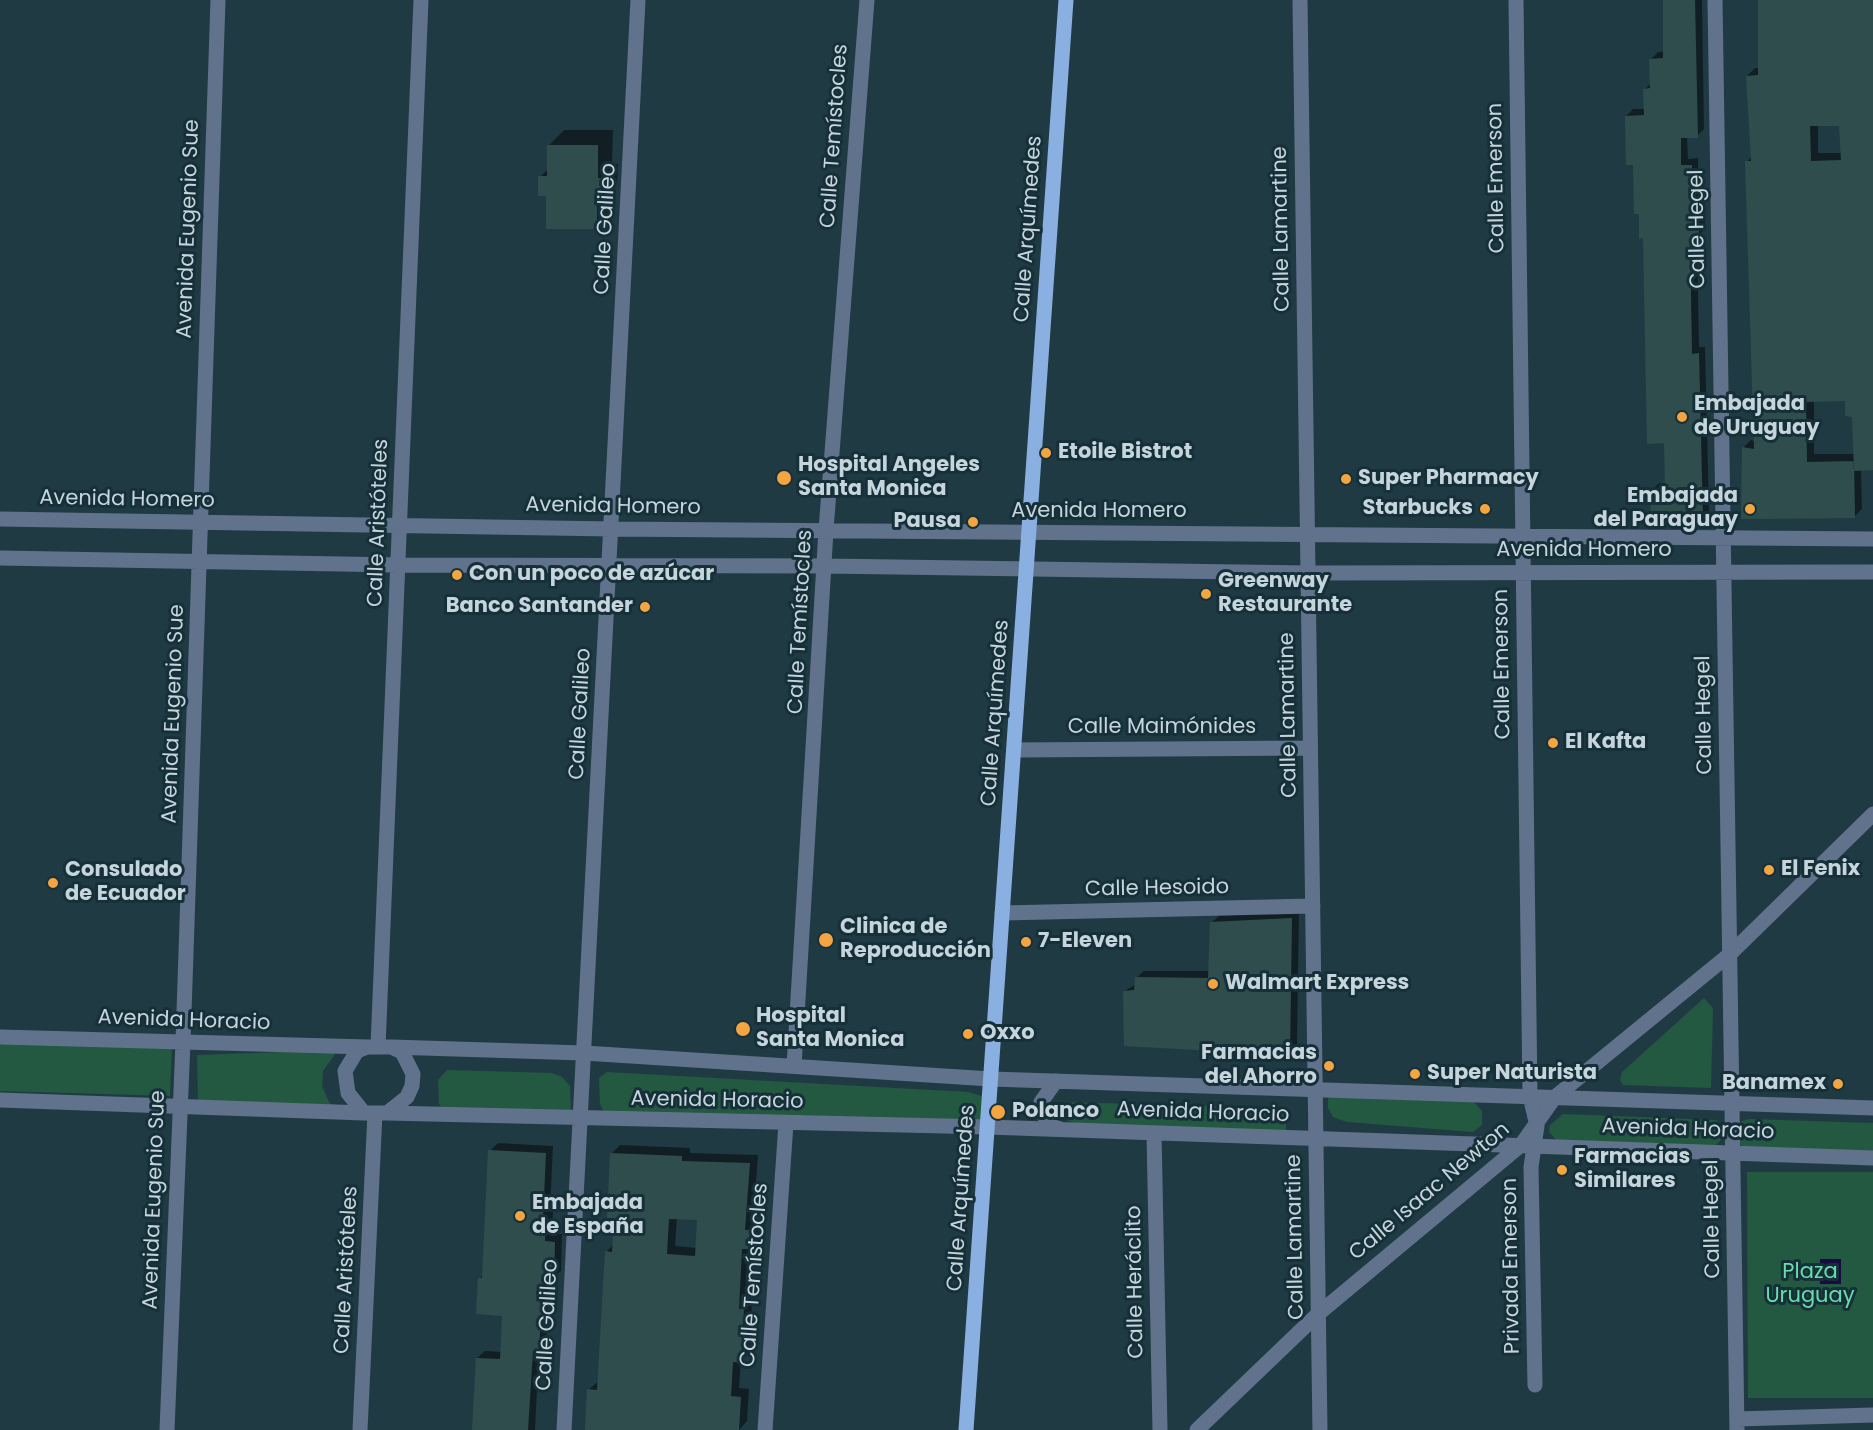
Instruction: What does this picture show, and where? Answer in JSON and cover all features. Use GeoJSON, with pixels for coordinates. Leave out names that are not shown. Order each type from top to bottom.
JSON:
{"type":"FeatureCollection","features":[{"type":"Feature","properties":{"kind":"main road","name":"Calle Arquímedes"},"geometry":{"type":"LineString","coordinates":[[966,1430],[1066,0]]}},
{"type":"Feature","properties":{"kind":"street","name":"Avenida Eugenio Sue"},"geometry":{"type":"LineString","coordinates":[[167,1430],[183,1042],[218,0]]}},
{"type":"Feature","properties":{"kind":"street","name":"Calle Aristóteles"},"geometry":{"type":"LineString","coordinates":[[379,1047],[421,0]]}},
{"type":"Feature","properties":{"kind":"street","name":"Calle Galileo"},"geometry":{"type":"LineString","coordinates":[[564,1430],[638,0]]}},
{"type":"Feature","properties":{"kind":"street","name":"Calle Temístocles"},"geometry":{"type":"LineString","coordinates":[[794,1066],[826,566],[826,530],[867,0]]}},
{"type":"Feature","properties":{"kind":"street","name":"Calle Lamartine"},"geometry":{"type":"LineString","coordinates":[[1300,0],[1320,1430]]}},
{"type":"Feature","properties":{"kind":"street","name":"Calle Emerson"},"geometry":{"type":"LineString","coordinates":[[1516,0],[1530,1096],[1537,1126],[1527,1145]]}},
{"type":"Feature","properties":{"kind":"street","name":"Calle Hegel"},"geometry":{"type":"LineString","coordinates":[[1715,0],[1737,1424]]}},
{"type":"Feature","properties":{"kind":"street","name":"Avenida Homero"},"geometry":{"type":"LineString","coordinates":[[0,519],[612,529],[1873,539]]}},
{"type":"Feature","properties":{"kind":"street","name":"Avenida Homero"},"geometry":{"type":"LineString","coordinates":[[0,558],[398,565],[826,566],[1308,573],[1873,572]]}},
{"type":"Feature","properties":{"kind":"street","name":"Calle Maimónides"},"geometry":{"type":"LineString","coordinates":[[1014,750],[1310,748]]}},
{"type":"Feature","properties":{"kind":"street","name":"Calle Isaac Newton"},"geometry":{"type":"LineString","coordinates":[[1537,1126],[1555,1097],[1730,954],[1873,814]]}},
{"type":"Feature","properties":{"kind":"street","name":"Calle Hesoido"},"geometry":{"type":"LineString","coordinates":[[1002,913],[1313,906]]}},
{"type":"Feature","properties":{"kind":"street","name":"Avenida Horacio"},"geometry":{"type":"LineString","coordinates":[[0,1037],[584,1053],[991,1079],[1873,1107]]}},
{"type":"Feature","properties":{"kind":"street"},"geometry":{"type":"LineString","coordinates":[[379,1047],[402,1052],[413,1074],[407,1098],[375,1113],[348,1093],[345,1082],[350,1060],[357,1051],[379,1047]]}},
{"type":"Feature","properties":{"kind":"street"},"geometry":{"type":"LineString","coordinates":[[1056,1081],[1041,1102],[1041,1110],[1050,1126],[1061,1130]]}},
{"type":"Feature","properties":{"kind":"street","name":"Avenida Horacio"},"geometry":{"type":"LineString","coordinates":[[0,1100],[580,1120],[988,1127],[1873,1158]]}},
{"type":"Feature","properties":{"kind":"street","name":"Calle Aristóteles"},"geometry":{"type":"LineString","coordinates":[[360,1430],[375,1113]]}},
{"type":"Feature","properties":{"kind":"street","name":"Calle Temístocles"},"geometry":{"type":"LineString","coordinates":[[765,1430],[786,1123]]}},
{"type":"Feature","properties":{"kind":"street","name":"Calle Heráclito"},"geometry":{"type":"LineString","coordinates":[[1154,1133],[1160,1430]]}},
{"type":"Feature","properties":{"kind":"street","name":"Calle Isaac Newton"},"geometry":{"type":"LineString","coordinates":[[1197,1430],[1318,1314],[1527,1145]]}},
{"type":"Feature","properties":{"kind":"street","name":"Privada Emerson"},"geometry":{"type":"LineString","coordinates":[[1527,1145],[1535,1385]]}},
{"type":"Feature","properties":{"kind":"street"},"geometry":{"type":"LineString","coordinates":[[1737,1424],[1873,1415]]}},
{"type":"Feature","properties":{"kind":"green space"},"geometry":{"type":"Polygon","coordinates":[[[1704,998],[1713,1008],[1711,1088],[1623,1085],[1620,1080],[1622,1072],[1704,998]]]}},
{"type":"Feature","properties":{"kind":"green space"},"geometry":{"type":"Polygon","coordinates":[[[0,1040],[172,1045],[170,1096],[0,1091],[0,1040]]]}},
{"type":"Feature","properties":{"kind":"green space"},"geometry":{"type":"Polygon","coordinates":[[[338,1050],[323,1071],[322,1086],[331,1106],[198,1102],[197,1055],[338,1050]]]}},
{"type":"Feature","properties":{"kind":"green space"},"geometry":{"type":"Polygon","coordinates":[[[447,1070],[552,1073],[562,1077],[570,1086],[571,1114],[447,1114],[439,1104],[438,1080],[447,1070]]]}},
{"type":"Feature","properties":{"kind":"green space"},"geometry":{"type":"Polygon","coordinates":[[[607,1072],[968,1092],[985,1097],[985,1122],[605,1113],[600,1104],[599,1078],[607,1072]]]}},
{"type":"Feature","properties":{"kind":"green space"},"geometry":{"type":"Polygon","coordinates":[[[1333,1093],[1468,1096],[1482,1111],[1482,1125],[1473,1132],[1347,1122],[1333,1117],[1328,1108],[1328,1099],[1333,1093]]]}},
{"type":"Feature","properties":{"kind":"green space"},"geometry":{"type":"Polygon","coordinates":[[[1060,1102],[1286,1108],[1286,1133],[1075,1123],[1055,1116],[1053,1106],[1060,1102]]]}},
{"type":"Feature","properties":{"kind":"green space"},"geometry":{"type":"Polygon","coordinates":[[[1563,1114],[1716,1120],[1719,1123],[1721,1140],[1714,1147],[1558,1142],[1549,1132],[1550,1125],[1563,1114]]]}},
{"type":"Feature","properties":{"kind":"green space"},"geometry":{"type":"Polygon","coordinates":[[[1749,1119],[1873,1123],[1873,1151],[1742,1148],[1738,1139],[1738,1128],[1742,1121],[1749,1119]]]}},
{"type":"Feature","properties":{"kind":"green space","name":"Plaza Uruguay"},"geometry":{"type":"Polygon","coordinates":[[[1747,1172],[1873,1172],[1873,1398],[1748,1398],[1747,1172]]]}},
{"type":"Feature","properties":{"kind":"shaded area"},"geometry":{"type":"Polygon","coordinates":[[[1820,1259],[1841,1259],[1841,1284],[1820,1284],[1820,1259]]]}},
{"type":"Feature","properties":{"kind":"building"},"geometry":{"type":"Polygon","coordinates":[[[1663,0],[1695,0],[1698,138],[1681,138],[1681,165],[1692,165],[1693,213],[1699,213],[1699,238],[1690,238],[1692,354],[1699,353],[1703,519],[1651,520],[1650,489],[1665,489],[1664,443],[1647,444],[1643,238],[1639,239],[1639,214],[1634,214],[1633,165],[1626,165],[1625,116],[1644,115],[1643,89],[1650,88],[1649,59],[1663,58],[1663,0]]]}},
{"type":"Feature","properties":{"kind":"building"},"geometry":{"type":"Polygon","coordinates":[[[1758,0],[1873,0],[1873,470],[1854,471],[1855,518],[1741,519],[1742,447],[1754,449],[1745,161],[1751,161],[1746,76],[1758,75],[1758,0]],[[1810,126],[1811,161],[1841,160],[1839,126],[1810,126]],[[1845,401],[1806,402],[1807,462],[1854,461],[1852,417],[1845,416],[1845,401]]]}},
{"type":"Feature","properties":{"kind":"building"},"geometry":{"type":"Polygon","coordinates":[[[547,145],[598,145],[598,178],[603,178],[603,199],[597,199],[597,229],[546,229],[546,196],[538,196],[538,176],[547,176],[547,145]]]}},
{"type":"Feature","properties":{"kind":"building","name":"Walmart Express"},"geometry":{"type":"Polygon","coordinates":[[[1292,918],[1290,1055],[1124,1046],[1123,991],[1134,990],[1135,977],[1208,978],[1210,922],[1292,918]]]}},
{"type":"Feature","properties":{"kind":"building"},"geometry":{"type":"Polygon","coordinates":[[[488,1150],[546,1153],[543,1218],[546,1218],[545,1241],[555,1242],[554,1280],[543,1280],[539,1352],[533,1351],[528,1430],[472,1430],[476,1358],[500,1359],[502,1316],[476,1314],[478,1278],[482,1278],[488,1150]]]}},
{"type":"Feature","properties":{"kind":"building"},"geometry":{"type":"Polygon","coordinates":[[[610,1153],[682,1156],[682,1161],[750,1163],[745,1230],[751,1230],[750,1249],[742,1249],[739,1309],[744,1309],[741,1363],[733,1362],[731,1396],[741,1397],[739,1430],[585,1430],[587,1389],[597,1390],[605,1251],[612,1252],[614,1219],[607,1218],[610,1153]],[[669,1219],[667,1254],[695,1256],[697,1220],[669,1219]]]}},
{"type":"Feature","properties":{"kind":"place","name":"Embajada de Uruguay"},"geometry":{"type":"Point","coordinates":[1682,417]}},
{"type":"Feature","properties":{"kind":"place","name":"Etoile Bistrot"},"geometry":{"type":"Point","coordinates":[1046,453]}},
{"type":"Feature","properties":{"kind":"place","name":"Hospital Angeles Santa Monica"},"geometry":{"type":"Point","coordinates":[784,478]}},
{"type":"Feature","properties":{"kind":"place","name":"Super Pharmacy"},"geometry":{"type":"Point","coordinates":[1346,479]}},
{"type":"Feature","properties":{"kind":"place","name":"Starbucks"},"geometry":{"type":"Point","coordinates":[1485,509]}},
{"type":"Feature","properties":{"kind":"place","name":"Embajada del Paraguay"},"geometry":{"type":"Point","coordinates":[1750,509]}},
{"type":"Feature","properties":{"kind":"place","name":"Pausa"},"geometry":{"type":"Point","coordinates":[973,522]}},
{"type":"Feature","properties":{"kind":"place","name":"Con un poco de azúcar"},"geometry":{"type":"Point","coordinates":[457,575]}},
{"type":"Feature","properties":{"kind":"place","name":"Greenway Restaurante"},"geometry":{"type":"Point","coordinates":[1206,594]}},
{"type":"Feature","properties":{"kind":"place","name":"Banco Santander"},"geometry":{"type":"Point","coordinates":[645,607]}},
{"type":"Feature","properties":{"kind":"place","name":"El Kafta"},"geometry":{"type":"Point","coordinates":[1553,743]}},
{"type":"Feature","properties":{"kind":"place","name":"El Fenix"},"geometry":{"type":"Point","coordinates":[1769,870]}},
{"type":"Feature","properties":{"kind":"place","name":"Consulado de Ecuador"},"geometry":{"type":"Point","coordinates":[53,883]}},
{"type":"Feature","properties":{"kind":"place","name":"Clinica de Reproducción"},"geometry":{"type":"Point","coordinates":[826,940]}},
{"type":"Feature","properties":{"kind":"place","name":"7-Eleven"},"geometry":{"type":"Point","coordinates":[1026,942]}},
{"type":"Feature","properties":{"kind":"place","name":"Walmart Express"},"geometry":{"type":"Point","coordinates":[1213,984]}},
{"type":"Feature","properties":{"kind":"place","name":"Hospital Santa Monica"},"geometry":{"type":"Point","coordinates":[743,1029]}},
{"type":"Feature","properties":{"kind":"place","name":"Oxxo"},"geometry":{"type":"Point","coordinates":[968,1034]}},
{"type":"Feature","properties":{"kind":"place","name":"Farmacias del Ahorro"},"geometry":{"type":"Point","coordinates":[1329,1066]}},
{"type":"Feature","properties":{"kind":"place","name":"Super Naturista"},"geometry":{"type":"Point","coordinates":[1415,1074]}},
{"type":"Feature","properties":{"kind":"place","name":"Banamex"},"geometry":{"type":"Point","coordinates":[1838,1084]}},
{"type":"Feature","properties":{"kind":"place","name":"Polanco"},"geometry":{"type":"Point","coordinates":[998,1112]}},
{"type":"Feature","properties":{"kind":"place","name":"Farmacias Similares"},"geometry":{"type":"Point","coordinates":[1562,1170]}},
{"type":"Feature","properties":{"kind":"place","name":"Embajada de España"},"geometry":{"type":"Point","coordinates":[520,1216]}}]}
